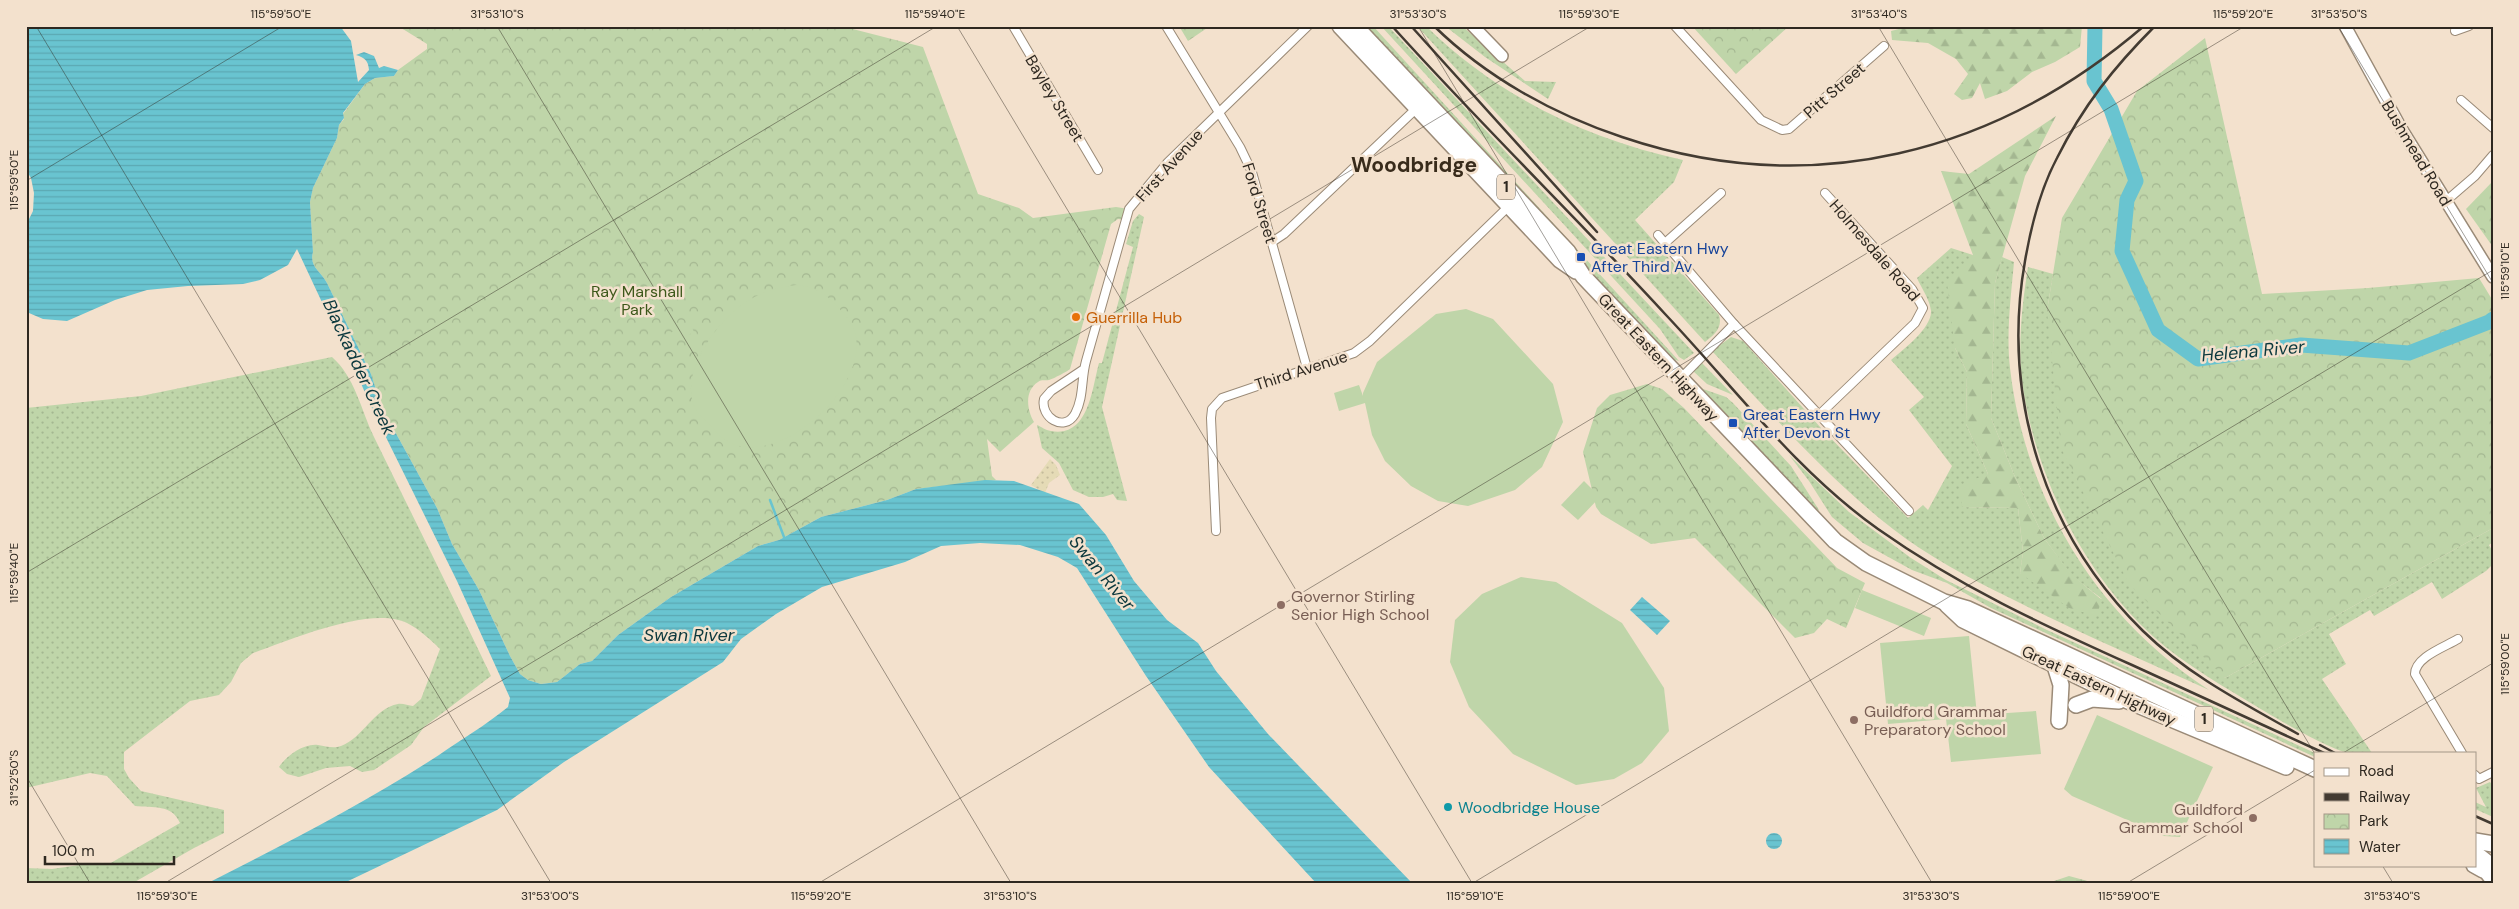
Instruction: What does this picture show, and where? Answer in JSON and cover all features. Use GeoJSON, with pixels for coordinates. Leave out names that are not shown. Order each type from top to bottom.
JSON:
{"type":"FeatureCollection","features":[{"type":"Feature","properties":{"kind":"highway","name":"Great Eastern Highway"},"geometry":{"type":"LineString","coordinates":[[1340,26],[1420,104],[1513,202],[1568,252],[1583,276],[1804,510],[1846,550],[1866,564],[1944,602],[1968,609],[2314,769]]}},
{"type":"Feature","properties":{"kind":"highway","name":"Great Eastern Highway"},"geometry":{"type":"LineString","coordinates":[[1355,26],[1420,104]]}},
{"type":"Feature","properties":{"kind":"highway","name":"Great Eastern Highway"},"geometry":{"type":"LineString","coordinates":[[1944,602],[1963,620],[2128,701],[2314,779]]}},
{"type":"Feature","properties":{"kind":"highway"},"geometry":{"type":"LineString","coordinates":[[2055,666],[2061,685],[2059,720]]}},
{"type":"Feature","properties":{"kind":"highway"},"geometry":{"type":"LineString","coordinates":[[2076,705],[2092,699],[2128,701]]}},
{"type":"Feature","properties":{"kind":"highway"},"geometry":{"type":"LineString","coordinates":[[2476,841],[2493,844]]}},
{"type":"Feature","properties":{"kind":"highway"},"geometry":{"type":"LineString","coordinates":[[2476,854],[2485,868]]}},
{"type":"Feature","properties":{"kind":"main road"},"geometry":{"type":"LineString","coordinates":[[1473,26],[1502,56]]}},
{"type":"Feature","properties":{"kind":"main road","name":"Bushmead Road"},"geometry":{"type":"LineString","coordinates":[[2345,26],[2385,100],[2490,272]]}},
{"type":"Feature","properties":{"kind":"main road"},"geometry":{"type":"LineString","coordinates":[[2485,868],[2493,882]]}},
{"type":"Feature","properties":{"kind":"street","name":"Bayley Street"},"geometry":{"type":"LineString","coordinates":[[1013,26],[1098,170]]}},
{"type":"Feature","properties":{"kind":"street","name":"Ford Street"},"geometry":{"type":"LineString","coordinates":[[1166,26],[1219,111],[1252,172],[1307,368]]}},
{"type":"Feature","properties":{"kind":"street","name":"First Avenue"},"geometry":{"type":"LineString","coordinates":[[1084,369],[1051,391],[1044,399],[1043,410],[1050,418],[1062,423],[1074,416],[1084,387],[1084,369],[1129,209],[1158,172],[1308,26]]}},
{"type":"Feature","properties":{"kind":"street","name":"Pitt Street"},"geometry":{"type":"LineString","coordinates":[[1675,26],[1761,120],[1782,130],[1789,128],[1884,46]]}},
{"type":"Feature","properties":{"kind":"street"},"geometry":{"type":"LineString","coordinates":[[2455,32],[2469,26]]}},
{"type":"Feature","properties":{"kind":"street"},"geometry":{"type":"LineString","coordinates":[[2461,100],[2493,128]]}},
{"type":"Feature","properties":{"kind":"street"},"geometry":{"type":"LineString","coordinates":[[1272,242],[1284,234],[1420,104]]}},
{"type":"Feature","properties":{"kind":"street"},"geometry":{"type":"LineString","coordinates":[[2446,201],[2476,176],[2493,155]]}},
{"type":"Feature","properties":{"kind":"street"},"geometry":{"type":"LineString","coordinates":[[1664,243],[1721,192]]}},
{"type":"Feature","properties":{"kind":"street","name":"Holmesdale Road"},"geometry":{"type":"LineString","coordinates":[[1819,416],[1915,323],[1923,308],[1912,288],[1825,193]]}},
{"type":"Feature","properties":{"kind":"street","name":"Third Avenue"},"geometry":{"type":"LineString","coordinates":[[1216,531],[1212,409],[1222,398],[1354,353],[1365,345],[1513,202]]}},
{"type":"Feature","properties":{"kind":"street"},"geometry":{"type":"LineString","coordinates":[[1658,235],[1734,324],[1909,510]]}},
{"type":"Feature","properties":{"kind":"street"},"geometry":{"type":"LineString","coordinates":[[1680,379],[1734,324]]}},
{"type":"Feature","properties":{"kind":"street"},"geometry":{"type":"LineString","coordinates":[[2458,639],[2421,661],[2415,669],[2417,679],[2461,752]]}},
{"type":"Feature","properties":{"kind":"street"},"geometry":{"type":"LineString","coordinates":[[2476,776],[2479,779],[2493,772]]}},
{"type":"Feature","properties":{"kind":"green space","name":"Ray Marshall Park"},"geometry":{"type":"Polygon","coordinates":[[[398,26],[841,26],[923,47],[978,194],[1019,208],[1033,218],[1116,207],[1129,209],[1125,220],[1118,219],[1111,224],[1070,369],[1051,379],[1039,381],[1030,390],[1028,406],[1034,422],[1000,452],[987,439],[992,476],[996,480],[916,489],[887,500],[821,517],[779,540],[758,546],[671,597],[618,635],[592,661],[580,664],[557,682],[541,684],[528,680],[520,674],[510,656],[479,590],[452,544],[437,508],[382,408],[371,374],[325,279],[316,269],[312,257],[310,202],[313,188],[337,138],[339,125],[344,119],[343,114],[365,84],[375,78],[394,76],[398,70],[427,49],[427,44],[398,26]]]}},
{"type":"Feature","properties":{"kind":"green space"},"geometry":{"type":"Polygon","coordinates":[[[1179,26],[1210,26],[1188,41],[1179,26]]]}},
{"type":"Feature","properties":{"kind":"green space"},"geometry":{"type":"Polygon","coordinates":[[[1360,26],[1373,26],[1679,361],[1671,358],[1653,344],[1551,230],[1360,26]]]}},
{"type":"Feature","properties":{"kind":"green space"},"geometry":{"type":"Polygon","coordinates":[[[1381,26],[1388,26],[1694,353],[1684,360],[1679,357],[1660,329],[1381,26]]]}},
{"type":"Feature","properties":{"kind":"green space"},"geometry":{"type":"Polygon","coordinates":[[[1417,26],[1426,26],[1453,51],[1483,74],[1513,94],[1545,111],[1578,127],[1612,140],[1683,160],[1674,182],[1635,220],[1719,315],[1720,324],[1712,337],[1705,342],[1417,26]]]}},
{"type":"Feature","properties":{"kind":"green space"},"geometry":{"type":"Polygon","coordinates":[[[1445,26],[1462,26],[1525,81],[1556,82],[1548,99],[1485,57],[1445,26]]]}},
{"type":"Feature","properties":{"kind":"green space"},"geometry":{"type":"Polygon","coordinates":[[[1692,26],[1789,26],[1736,74],[1692,26]]]}},
{"type":"Feature","properties":{"kind":"green space"},"geometry":{"type":"Polygon","coordinates":[[[1897,26],[2082,26],[2080,47],[2055,62],[2032,72],[2007,91],[1985,99],[1980,83],[1972,98],[1962,100],[1954,94],[1968,74],[1956,59],[1928,43],[1892,40],[1891,31],[1903,28],[1897,26]]]}},
{"type":"Feature","properties":{"kind":"green space"},"geometry":{"type":"Polygon","coordinates":[[[2205,38],[2262,294],[2368,288],[2479,278],[2493,301],[2493,528],[2225,678],[2129,584],[2061,448],[2047,311],[2062,218],[2137,91],[2205,38]]]}},
{"type":"Feature","properties":{"kind":"green space"},"geometry":{"type":"Polygon","coordinates":[[[2056,116],[2025,176],[1995,283],[1991,418],[2015,477],[2044,538],[2071,574],[2102,600],[2096,616],[2069,608],[2020,573],[2023,552],[2018,508],[1962,507],[1960,485],[1988,474],[1966,424],[1967,372],[1955,348],[1947,282],[1973,255],[1941,171],[1969,174],[2056,116]]]}},
{"type":"Feature","properties":{"kind":"green space"},"geometry":{"type":"Polygon","coordinates":[[[2493,181],[2493,247],[2466,209],[2493,181]]]}},
{"type":"Feature","properties":{"kind":"green space"},"geometry":{"type":"Polygon","coordinates":[[[1139,214],[1144,217],[1102,407],[1127,501],[1117,500],[1113,494],[1103,497],[1089,497],[1073,490],[1059,463],[1042,448],[1037,425],[1049,431],[1064,431],[1074,427],[1087,409],[1099,363],[1102,363],[1133,247],[1126,244],[1133,221],[1139,214]]]}},
{"type":"Feature","properties":{"kind":"green space"},"geometry":{"type":"Polygon","coordinates":[[[1951,248],[1973,255],[1955,348],[1967,372],[1966,424],[1988,474],[1962,507],[2018,508],[2023,552],[2020,573],[2102,599],[2071,575],[2044,538],[2015,477],[1991,418],[1995,283],[2002,257],[2014,262],[2009,315],[2009,341],[2010,368],[2018,417],[2032,464],[2050,509],[2074,552],[2101,591],[2133,628],[2169,661],[2209,690],[2084,634],[1964,575],[1921,549],[1868,509],[1845,488],[1799,443],[1712,351],[1731,337],[1743,341],[1821,428],[1908,518],[1923,505],[1928,510],[1952,466],[1909,410],[1924,397],[1891,360],[1916,338],[1930,318],[1929,303],[1917,278],[1951,248]]]}},
{"type":"Feature","properties":{"kind":"green space"},"geometry":{"type":"Polygon","coordinates":[[[2028,267],[2053,274],[2047,311],[2225,678],[2493,528],[2493,542],[2489,545],[2493,552],[2493,564],[2486,571],[2442,599],[2432,582],[2374,616],[2370,610],[2329,634],[2346,664],[2322,679],[2371,752],[2347,752],[2340,750],[2314,739],[2249,702],[2206,676],[2166,647],[2141,625],[2118,600],[2080,545],[2064,516],[2038,453],[2021,373],[2022,312],[2028,267]]]}},
{"type":"Feature","properties":{"kind":"green space"},"geometry":{"type":"Polygon","coordinates":[[[796,285],[809,287],[824,294],[838,307],[854,328],[856,353],[850,374],[837,395],[820,414],[800,430],[778,442],[757,447],[732,444],[719,434],[695,408],[691,394],[696,364],[713,334],[735,310],[752,298],[764,293],[796,285]]]}},
{"type":"Feature","properties":{"kind":"green space"},"geometry":{"type":"Polygon","coordinates":[[[1466,309],[1493,319],[1553,384],[1563,422],[1542,467],[1515,490],[1468,506],[1438,501],[1411,486],[1385,461],[1372,435],[1365,403],[1339,411],[1334,393],[1359,385],[1363,396],[1377,362],[1436,314],[1466,309]]]}},
{"type":"Feature","properties":{"kind":"green space"},"geometry":{"type":"Polygon","coordinates":[[[690,323],[694,332],[665,347],[660,338],[690,323]]]}},
{"type":"Feature","properties":{"kind":"green space"},"geometry":{"type":"Polygon","coordinates":[[[332,357],[340,365],[357,394],[374,437],[491,676],[424,727],[411,745],[374,770],[362,772],[350,766],[326,768],[299,777],[287,774],[279,767],[296,751],[313,745],[341,746],[356,737],[382,711],[400,704],[413,706],[421,699],[440,649],[429,638],[407,623],[392,619],[373,618],[330,626],[253,653],[241,663],[231,682],[219,695],[190,701],[124,752],[124,769],[129,778],[141,791],[224,810],[224,833],[133,883],[26,883],[26,868],[52,869],[93,863],[109,864],[180,823],[177,817],[167,810],[135,806],[107,776],[90,773],[26,788],[26,408],[141,396],[332,357]]]}},
{"type":"Feature","properties":{"kind":"green space"},"geometry":{"type":"Polygon","coordinates":[[[1701,362],[1733,395],[1707,384],[1692,370],[1701,362]]]}},
{"type":"Feature","properties":{"kind":"green space"},"geometry":{"type":"Polygon","coordinates":[[[1691,380],[1703,389],[1726,397],[1733,403],[1791,466],[1819,510],[1817,512],[1691,380]]]}},
{"type":"Feature","properties":{"kind":"green space"},"geometry":{"type":"Polygon","coordinates":[[[1647,384],[1662,389],[1684,408],[1837,568],[1865,583],[1846,628],[1827,619],[1814,633],[1795,638],[1695,538],[1651,544],[1601,514],[1596,507],[1583,452],[1597,408],[1610,395],[1647,384]]]}},
{"type":"Feature","properties":{"kind":"green space"},"geometry":{"type":"Polygon","coordinates":[[[1789,455],[1849,512],[1911,558],[1946,580],[2047,630],[2314,753],[2314,757],[1991,608],[1947,583],[1912,570],[1863,543],[1832,517],[1809,481],[1789,455]]]}},
{"type":"Feature","properties":{"kind":"green space"},"geometry":{"type":"Polygon","coordinates":[[[1584,481],[1600,497],[1578,520],[1561,505],[1584,481]]]}},
{"type":"Feature","properties":{"kind":"green space"},"geometry":{"type":"Polygon","coordinates":[[[1521,577],[1556,582],[1622,623],[1664,688],[1669,731],[1642,763],[1614,779],[1576,785],[1513,754],[1469,707],[1450,662],[1455,620],[1482,594],[1521,577]]]}},
{"type":"Feature","properties":{"kind":"green space"},"geometry":{"type":"Polygon","coordinates":[[[1862,590],[1931,618],[1924,636],[1855,608],[1862,590]]]}},
{"type":"Feature","properties":{"kind":"green space"},"geometry":{"type":"Polygon","coordinates":[[[1969,636],[1977,715],[2036,711],[2041,754],[1951,762],[1946,719],[1888,724],[1880,643],[1969,636]]]}},
{"type":"Feature","properties":{"kind":"green space"},"geometry":{"type":"Polygon","coordinates":[[[2097,715],[2213,767],[2180,837],[2164,836],[2072,796],[2064,789],[2097,715]]]}},
{"type":"Feature","properties":{"kind":"green space"},"geometry":{"type":"Polygon","coordinates":[[[2490,782],[2493,786],[2493,817],[2476,809],[2476,802],[2486,807],[2476,788],[2490,782]]]}},
{"type":"Feature","properties":{"kind":"green space"},"geometry":{"type":"Polygon","coordinates":[[[2069,876],[2095,883],[2048,883],[2069,876]]]}},
{"type":"Feature","properties":{"kind":"sand"},"geometry":{"type":"Polygon","coordinates":[[[1050,459],[1056,465],[1060,475],[1049,483],[1045,493],[1031,485],[1050,459]]]}},
{"type":"Feature","properties":{"kind":"water"},"geometry":{"type":"Polygon","coordinates":[[[26,26],[340,26],[351,41],[358,82],[369,70],[366,60],[356,55],[364,52],[374,56],[379,68],[384,66],[398,70],[394,76],[375,78],[365,84],[343,113],[344,118],[339,125],[337,138],[313,188],[310,202],[312,257],[316,269],[325,279],[371,374],[382,408],[437,508],[452,544],[479,590],[510,656],[520,674],[528,680],[541,684],[557,682],[580,664],[592,661],[618,635],[671,597],[758,546],[779,540],[821,517],[887,500],[916,489],[985,480],[1014,481],[1079,504],[1106,535],[1134,581],[1167,620],[1198,643],[1216,671],[1268,734],[1412,883],[1316,883],[1209,767],[1146,676],[1077,568],[1058,557],[1020,545],[980,543],[941,546],[905,562],[822,587],[776,614],[741,639],[723,662],[564,762],[497,810],[344,883],[208,883],[325,822],[411,773],[500,714],[508,707],[510,698],[457,581],[374,413],[359,379],[355,359],[343,347],[297,249],[288,265],[260,280],[243,284],[147,290],[115,300],[67,321],[43,319],[29,313],[26,309],[26,225],[33,211],[34,193],[31,178],[26,170],[26,26]]]}},
{"type":"Feature","properties":{"kind":"water"},"geometry":{"type":"Polygon","coordinates":[[[1642,597],[1670,621],[1657,635],[1630,610],[1642,597]]]}},
{"type":"Feature","properties":{"kind":"water"},"geometry":{"type":"Polygon","coordinates":[[[1771,833],[1777,833],[1782,838],[1780,847],[1771,849],[1766,844],[1766,838],[1771,833]]]}},
{"type":"Feature","properties":{"kind":"waterway","name":"Helena River"},"geometry":{"type":"LineString","coordinates":[[2095,26],[2094,81],[2111,109],[2136,181],[2127,200],[2122,251],[2158,330],[2198,359],[2301,345],[2409,353],[2493,319]]}},
{"type":"Feature","properties":{"kind":"waterway"},"geometry":{"type":"LineString","coordinates":[[770,500],[784,537]]}},
{"type":"Feature","properties":{"kind":"railway"},"geometry":{"type":"LineString","coordinates":[[1392,26],[1691,342],[1793,455],[1848,506],[1909,550],[1970,587],[2065,635],[2322,752]]}},
{"type":"Feature","properties":{"kind":"railway"},"geometry":{"type":"LineString","coordinates":[[1411,26],[1597,232]]}},
{"type":"Feature","properties":{"kind":"railway"},"geometry":{"type":"LineString","coordinates":[[1434,26],[1476,62],[1498,77],[1546,105],[1596,128],[1693,156],[1762,165],[1831,164],[1898,154],[1963,134],[2026,106],[2087,70],[2144,26]]}},
{"type":"Feature","properties":{"kind":"railway"},"geometry":{"type":"LineString","coordinates":[[2155,26],[2113,72],[2089,104],[2067,139],[2041,195],[2027,248],[2019,312],[2019,363],[2026,412],[2038,461],[2056,507],[2079,551],[2109,593],[2143,631],[2178,661],[2197,675],[2298,734]]}},
{"type":"Feature","properties":{"kind":"railway"},"geometry":{"type":"LineString","coordinates":[[2320,745],[2333,752]]}},
{"type":"Feature","properties":{"kind":"railway"},"geometry":{"type":"LineString","coordinates":[[2476,816],[2493,824]]}},
{"type":"Feature","properties":{"kind":"place","name":"Great Eastern Hwy After Third Av"},"geometry":{"type":"Point","coordinates":[1581,257]}},
{"type":"Feature","properties":{"kind":"place","name":"Guerrilla Hub"},"geometry":{"type":"Point","coordinates":[1076,317]}},
{"type":"Feature","properties":{"kind":"place","name":"Great Eastern Hwy After Devon St"},"geometry":{"type":"Point","coordinates":[1733,423]}},
{"type":"Feature","properties":{"kind":"place","name":"Governor Stirling Senior High School"},"geometry":{"type":"Point","coordinates":[1281,605]}},
{"type":"Feature","properties":{"kind":"place","name":"Guildford Grammar Preparatory School"},"geometry":{"type":"Point","coordinates":[1854,720]}},
{"type":"Feature","properties":{"kind":"place","name":"Woodbridge House"},"geometry":{"type":"Point","coordinates":[1448,807]}},
{"type":"Feature","properties":{"kind":"place","name":"Guildford Grammar School"},"geometry":{"type":"Point","coordinates":[2253,818]}},
{"type":"Feature","properties":{"kind":"district","name":"Woodbridge"},"geometry":{"type":"Point","coordinates":[1414,165]}},
{"type":"Feature","properties":{"kind":"water label","name":"Blackadder Creek"},"geometry":{"type":"Point","coordinates":[359,367]}},
{"type":"Feature","properties":{"kind":"water label","name":"Swan River"},"geometry":{"type":"Point","coordinates":[1102,573]}},
{"type":"Feature","properties":{"kind":"water label","name":"Swan River"},"geometry":{"type":"Point","coordinates":[689,635]}}]}
